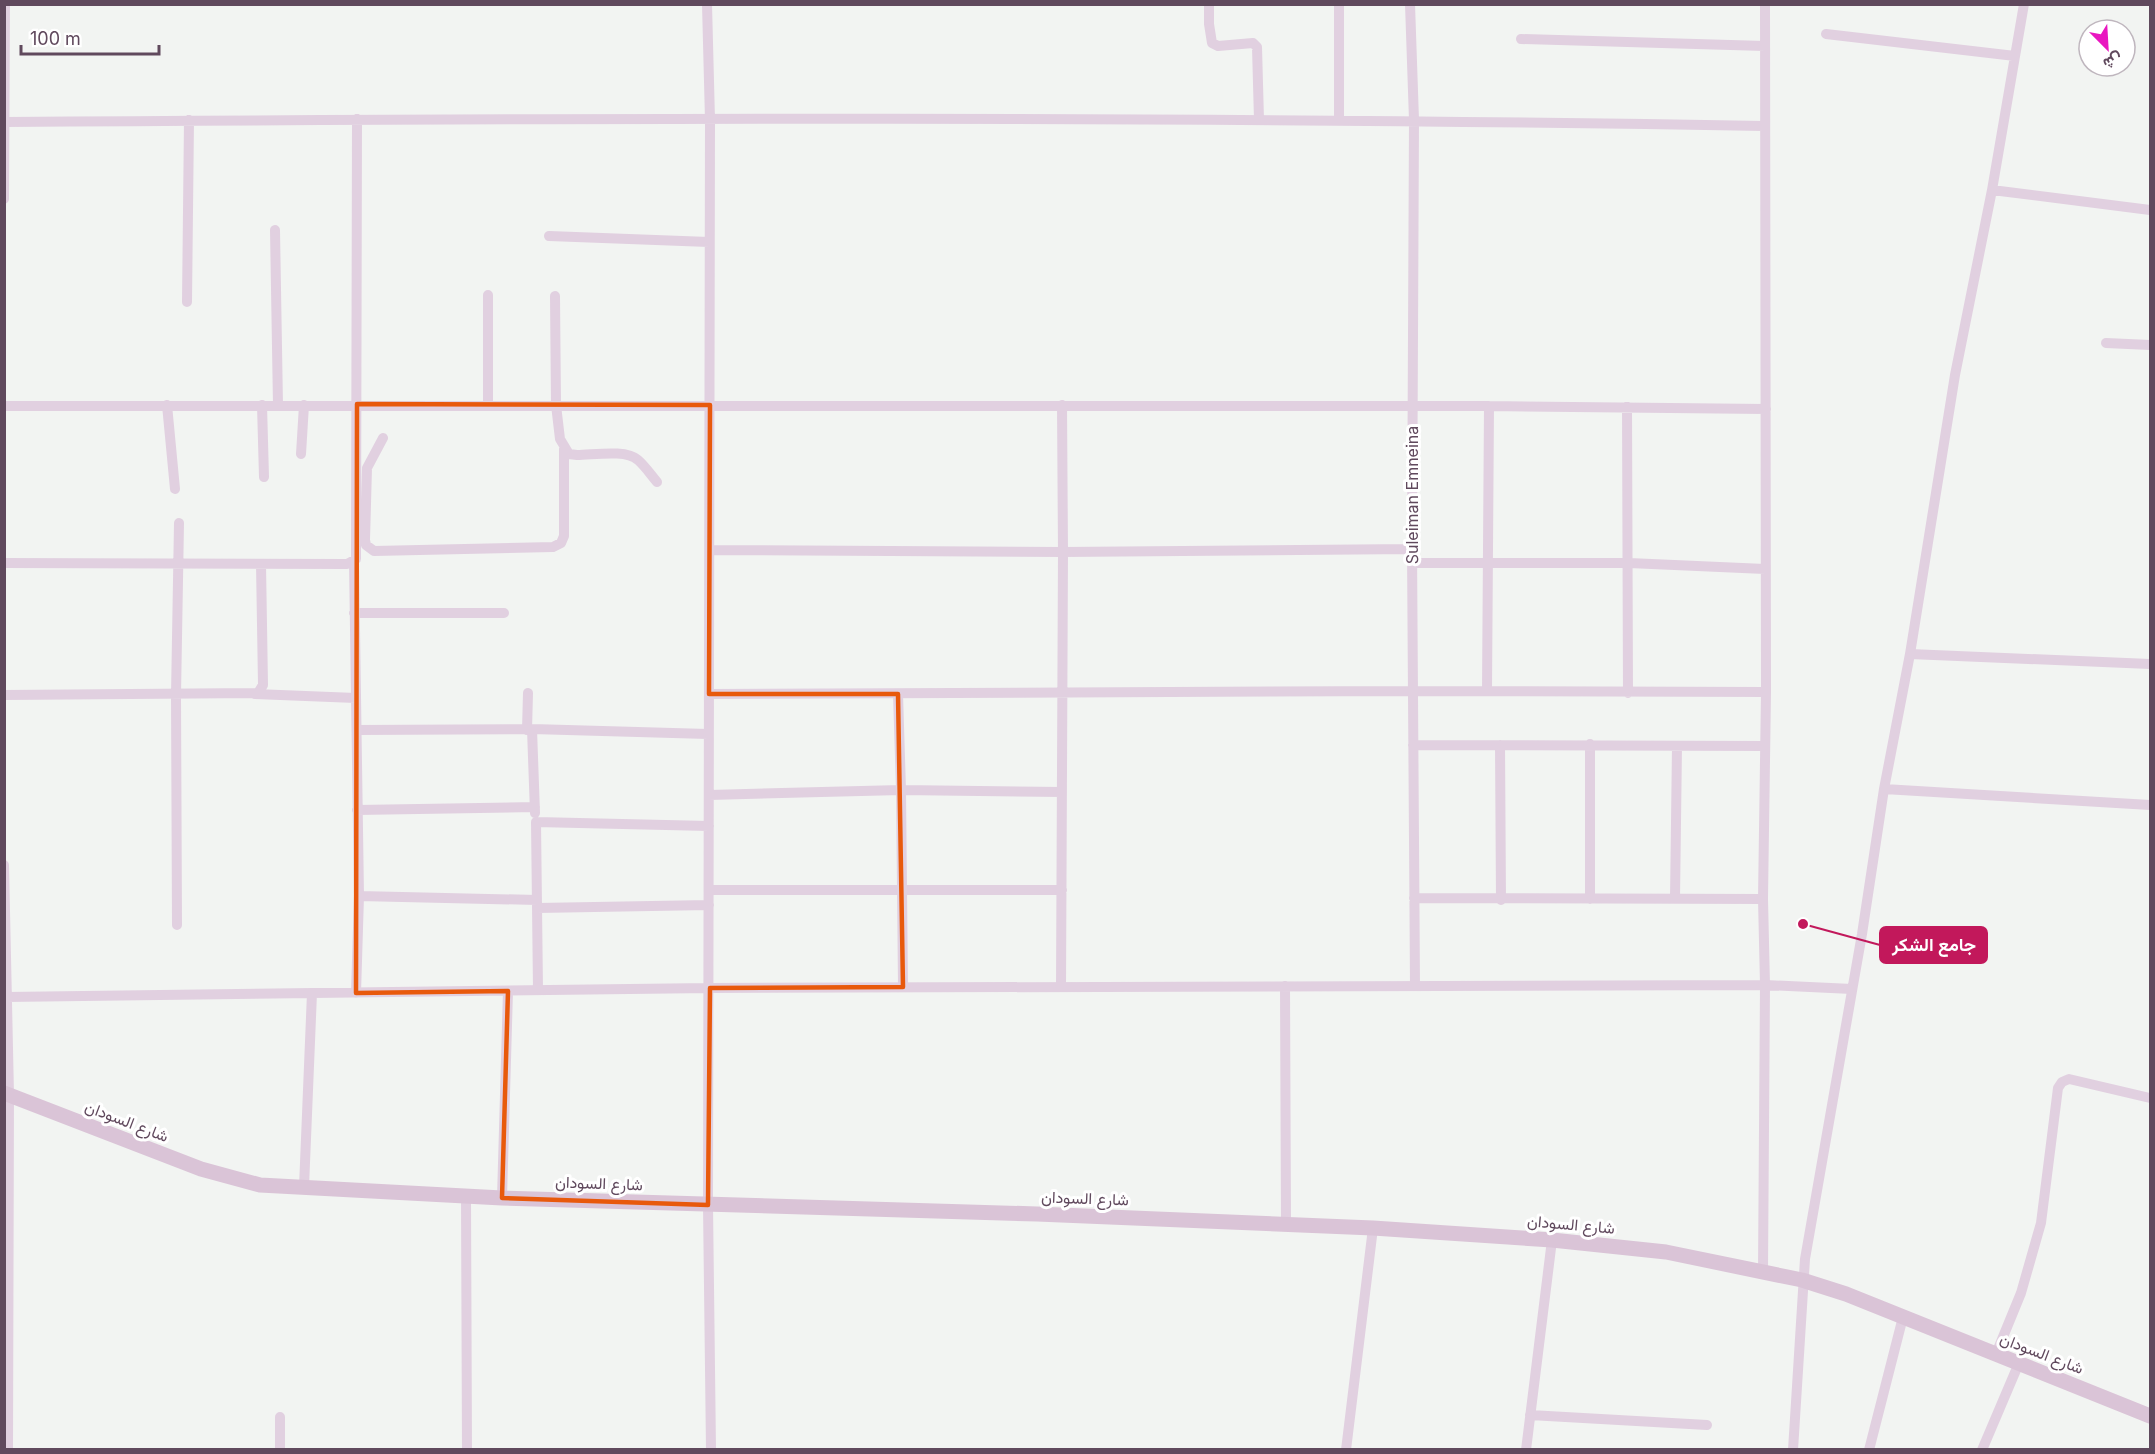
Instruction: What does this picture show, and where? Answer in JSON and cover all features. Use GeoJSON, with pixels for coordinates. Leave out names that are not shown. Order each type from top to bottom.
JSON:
{"type":"FeatureCollection","features":[{"type":"Feature","properties":{"kind":"main road","name":"شارع السودان"},"geometry":{"type":"LineString","coordinates":[[7,1094],[212,1172],[260,1185],[466,1197],[1037,1214],[1373,1228],[1552,1240],[1666,1252],[1802,1280],[1846,1294],[2151,1416]]}},
{"type":"Feature","properties":{"kind":"street"},"geometry":{"type":"LineString","coordinates":[[4,199],[5,4]]}},
{"type":"Feature","properties":{"kind":"street"},"geometry":{"type":"LineString","coordinates":[[707,4],[710,120],[708,1205],[711,1449]]}},
{"type":"Feature","properties":{"kind":"street"},"geometry":{"type":"LineString","coordinates":[[1209,4],[1212,43],[1218,46],[1253,43],[1257,47],[1259,120]]}},
{"type":"Feature","properties":{"kind":"street"},"geometry":{"type":"LineString","coordinates":[[1339,4],[1339,120]]}},
{"type":"Feature","properties":{"kind":"street","name":"Suleiman Emneina"},"geometry":{"type":"LineString","coordinates":[[1410,4],[1414,120],[1412,563],[1415,986]]}},
{"type":"Feature","properties":{"kind":"street"},"geometry":{"type":"LineString","coordinates":[[1763,1271],[1765,985],[1763,899],[1766,692],[1765,4]]}},
{"type":"Feature","properties":{"kind":"street"},"geometry":{"type":"LineString","coordinates":[[1793,1449],[1802,1280],[1884,789],[1910,654],[1955,375],[1992,190],[2024,4]]}},
{"type":"Feature","properties":{"kind":"street"},"geometry":{"type":"LineString","coordinates":[[1826,34],[2015,56]]}},
{"type":"Feature","properties":{"kind":"street"},"geometry":{"type":"LineString","coordinates":[[1521,39],[1765,46]]}},
{"type":"Feature","properties":{"kind":"street"},"geometry":{"type":"LineString","coordinates":[[6,122],[357,119],[1414,120],[1764,126]]}},
{"type":"Feature","properties":{"kind":"street"},"geometry":{"type":"LineString","coordinates":[[356,993],[359,896],[354,613],[354,562],[357,553],[357,119]]}},
{"type":"Feature","properties":{"kind":"street"},"geometry":{"type":"LineString","coordinates":[[187,302],[189,120]]}},
{"type":"Feature","properties":{"kind":"street"},"geometry":{"type":"LineString","coordinates":[[1992,190],[2151,210]]}},
{"type":"Feature","properties":{"kind":"street"},"geometry":{"type":"LineString","coordinates":[[275,230],[278,405]]}},
{"type":"Feature","properties":{"kind":"street"},"geometry":{"type":"LineString","coordinates":[[549,236],[709,242]]}},
{"type":"Feature","properties":{"kind":"street"},"geometry":{"type":"LineString","coordinates":[[488,295],[488,405]]}},
{"type":"Feature","properties":{"kind":"street"},"geometry":{"type":"LineString","coordinates":[[555,296],[556,405],[560,439],[564,448],[569,453],[577,455],[624,454],[633,456],[657,482]]}},
{"type":"Feature","properties":{"kind":"street"},"geometry":{"type":"LineString","coordinates":[[2106,343],[2151,345]]}},
{"type":"Feature","properties":{"kind":"street"},"geometry":{"type":"LineString","coordinates":[[4,405],[1062,405],[1766,409]]}},
{"type":"Feature","properties":{"kind":"street"},"geometry":{"type":"LineString","coordinates":[[167,405],[175,489]]}},
{"type":"Feature","properties":{"kind":"street"},"geometry":{"type":"LineString","coordinates":[[262,405],[264,477]]}},
{"type":"Feature","properties":{"kind":"street"},"geometry":{"type":"LineString","coordinates":[[301,454],[304,405]]}},
{"type":"Feature","properties":{"kind":"street"},"geometry":{"type":"LineString","coordinates":[[1061,987],[1064,552],[1062,405]]}},
{"type":"Feature","properties":{"kind":"street"},"geometry":{"type":"LineString","coordinates":[[1487,691],[1489,406]]}},
{"type":"Feature","properties":{"kind":"street"},"geometry":{"type":"LineString","coordinates":[[1627,407],[1628,693]]}},
{"type":"Feature","properties":{"kind":"street"},"geometry":{"type":"LineString","coordinates":[[383,438],[367,468],[365,540],[366,545],[374,551],[553,547],[561,543],[564,536],[564,448]]}},
{"type":"Feature","properties":{"kind":"street"},"geometry":{"type":"LineString","coordinates":[[177,926],[176,694],[179,523]]}},
{"type":"Feature","properties":{"kind":"street"},"geometry":{"type":"LineString","coordinates":[[710,550],[1064,552],[1412,549]]}},
{"type":"Feature","properties":{"kind":"street"},"geometry":{"type":"LineString","coordinates":[[4,563],[347,564],[354,562]]}},
{"type":"Feature","properties":{"kind":"street"},"geometry":{"type":"LineString","coordinates":[[1412,563],[1629,563],[1765,569]]}},
{"type":"Feature","properties":{"kind":"street"},"geometry":{"type":"LineString","coordinates":[[255,694],[261,690],[263,685],[261,564]]}},
{"type":"Feature","properties":{"kind":"street"},"geometry":{"type":"LineString","coordinates":[[354,613],[504,613]]}},
{"type":"Feature","properties":{"kind":"street"},"geometry":{"type":"LineString","coordinates":[[1910,654],[2151,664]]}},
{"type":"Feature","properties":{"kind":"street"},"geometry":{"type":"LineString","coordinates":[[708,694],[1766,692]]}},
{"type":"Feature","properties":{"kind":"street"},"geometry":{"type":"LineString","coordinates":[[528,693],[536,822],[538,990]]}},
{"type":"Feature","properties":{"kind":"street"},"geometry":{"type":"LineString","coordinates":[[4,695],[255,694],[356,698]]}},
{"type":"Feature","properties":{"kind":"street"},"geometry":{"type":"LineString","coordinates":[[898,694],[903,987]]}},
{"type":"Feature","properties":{"kind":"street"},"geometry":{"type":"LineString","coordinates":[[357,730],[530,730],[708,734]]}},
{"type":"Feature","properties":{"kind":"street"},"geometry":{"type":"LineString","coordinates":[[1590,744],[1590,899]]}},
{"type":"Feature","properties":{"kind":"street"},"geometry":{"type":"LineString","coordinates":[[1413,745],[1765,746]]}},
{"type":"Feature","properties":{"kind":"street"},"geometry":{"type":"LineString","coordinates":[[1500,746],[1501,900]]}},
{"type":"Feature","properties":{"kind":"street"},"geometry":{"type":"LineString","coordinates":[[1675,899],[1677,746]]}},
{"type":"Feature","properties":{"kind":"street"},"geometry":{"type":"LineString","coordinates":[[1884,789],[2151,805]]}},
{"type":"Feature","properties":{"kind":"street"},"geometry":{"type":"LineString","coordinates":[[709,795],[901,790],[1062,792]]}},
{"type":"Feature","properties":{"kind":"street"},"geometry":{"type":"LineString","coordinates":[[357,810],[535,807]]}},
{"type":"Feature","properties":{"kind":"street"},"geometry":{"type":"LineString","coordinates":[[536,822],[709,826]]}},
{"type":"Feature","properties":{"kind":"street"},"geometry":{"type":"LineString","coordinates":[[4,865],[8,1449]]}},
{"type":"Feature","properties":{"kind":"street"},"geometry":{"type":"LineString","coordinates":[[709,890],[1062,890]]}},
{"type":"Feature","properties":{"kind":"street"},"geometry":{"type":"LineString","coordinates":[[359,896],[537,904],[709,905]]}},
{"type":"Feature","properties":{"kind":"street"},"geometry":{"type":"LineString","coordinates":[[1414,898],[1763,899]]}},
{"type":"Feature","properties":{"kind":"street"},"geometry":{"type":"LineString","coordinates":[[6,997],[903,987],[1765,985],[1852,989]]}},
{"type":"Feature","properties":{"kind":"street"},"geometry":{"type":"LineString","coordinates":[[1285,986],[1286,1224]]}},
{"type":"Feature","properties":{"kind":"street"},"geometry":{"type":"LineString","coordinates":[[502,1198],[508,991]]}},
{"type":"Feature","properties":{"kind":"street"},"geometry":{"type":"LineString","coordinates":[[304,1187],[312,993]]}},
{"type":"Feature","properties":{"kind":"street"},"geometry":{"type":"LineString","coordinates":[[1996,1354],[2021,1293],[2041,1223],[2058,1088],[2062,1082],[2069,1079],[2151,1098]]}},
{"type":"Feature","properties":{"kind":"street"},"geometry":{"type":"LineString","coordinates":[[466,1197],[467,1449]]}},
{"type":"Feature","properties":{"kind":"street"},"geometry":{"type":"LineString","coordinates":[[1346,1449],[1373,1228]]}},
{"type":"Feature","properties":{"kind":"street"},"geometry":{"type":"LineString","coordinates":[[1526,1449],[1552,1240]]}},
{"type":"Feature","properties":{"kind":"street"},"geometry":{"type":"LineString","coordinates":[[1869,1449],[1903,1317]]}},
{"type":"Feature","properties":{"kind":"street"},"geometry":{"type":"LineString","coordinates":[[1982,1449],[2019,1363]]}},
{"type":"Feature","properties":{"kind":"street"},"geometry":{"type":"LineString","coordinates":[[1530,1415],[1707,1425]]}},
{"type":"Feature","properties":{"kind":"street"},"geometry":{"type":"LineString","coordinates":[[280,1417],[280,1449]]}},
{"type":"Feature","properties":{"kind":"highlighted area"},"geometry":{"type":"Polygon","coordinates":[[[357,404],[710,405],[709,694],[898,694],[903,987],[710,988],[708,1205],[502,1198],[508,991],[356,993],[357,404]]]}},
{"type":"Feature","properties":{"kind":"place","name":"جامع الشكر"},"geometry":{"type":"Point","coordinates":[1803,924]}}]}
